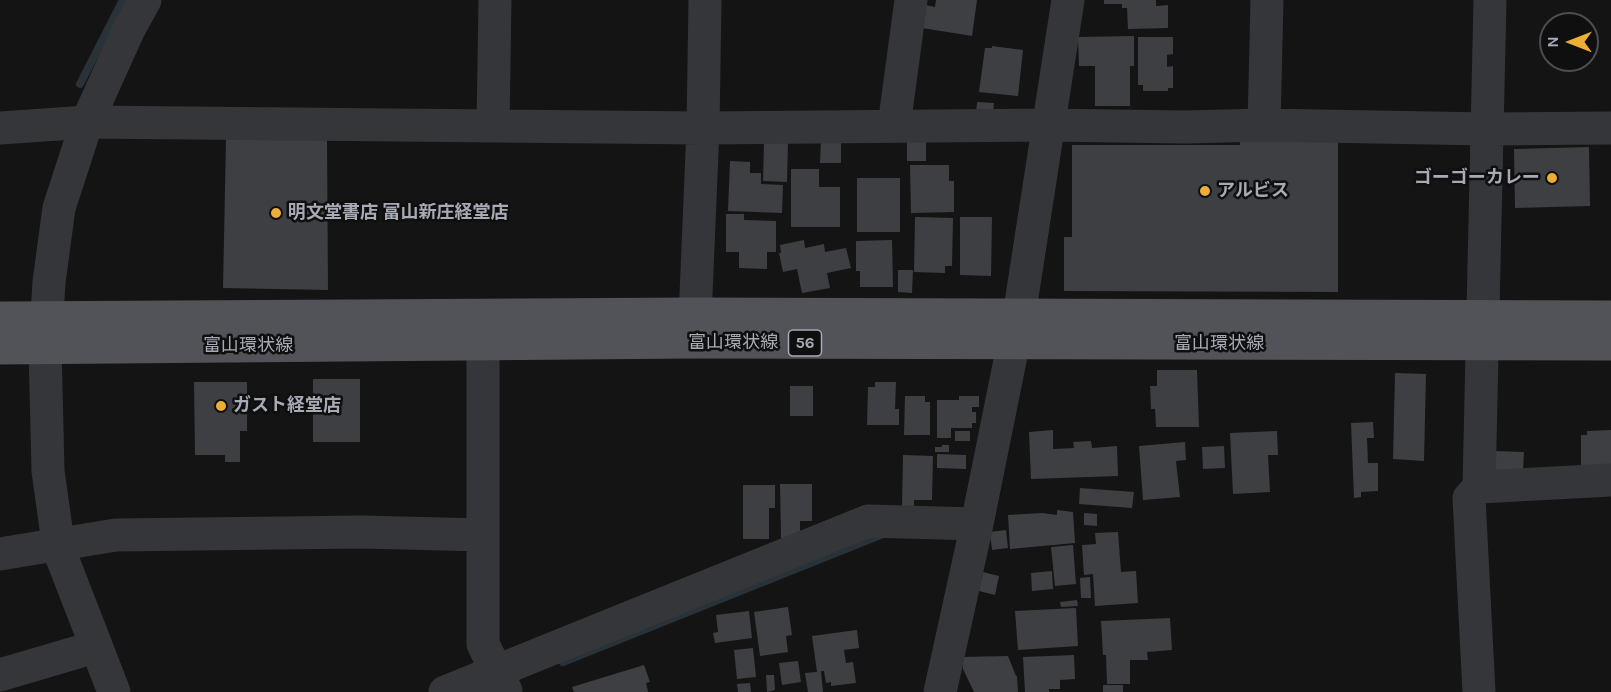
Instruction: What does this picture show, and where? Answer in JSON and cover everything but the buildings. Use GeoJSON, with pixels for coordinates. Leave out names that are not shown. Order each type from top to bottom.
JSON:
{"type":"FeatureCollection","features":[{"type":"Feature","properties":{"kind":"main road","name":"富山環状線"},"geometry":{"type":"LineString","coordinates":[[0,348],[46,333],[694,328],[1481,330],[1611,317]]}},
{"type":"Feature","properties":{"kind":"main road","name":"富山環状線"},"geometry":{"type":"LineString","coordinates":[[0,318],[46,333],[483,344],[694,328]]}},
{"type":"Feature","properties":{"kind":"main road","name":"富山環状線"},"geometry":{"type":"LineString","coordinates":[[1481,330],[1611,344]]}},
{"type":"Feature","properties":{"kind":"street"},"geometry":{"type":"LineString","coordinates":[[114,692],[95,647],[59,545],[48,471],[46,333],[49,282],[59,208],[87,122],[129,29],[145,0]]}},
{"type":"Feature","properties":{"kind":"street"},"geometry":{"type":"LineString","coordinates":[[494,126],[495,0]]}},
{"type":"Feature","properties":{"kind":"street"},"geometry":{"type":"LineString","coordinates":[[694,328],[703,128],[705,0]]}},
{"type":"Feature","properties":{"kind":"street"},"geometry":{"type":"LineString","coordinates":[[894,126],[911,0]]}},
{"type":"Feature","properties":{"kind":"street"},"geometry":{"type":"LineString","coordinates":[[940,692],[1016,330],[1068,0]]}},
{"type":"Feature","properties":{"kind":"street"},"geometry":{"type":"LineString","coordinates":[[1264,124],[1267,0]]}},
{"type":"Feature","properties":{"kind":"street"},"geometry":{"type":"LineString","coordinates":[[1479,692],[1470,498],[1479,487],[1490,0]]}},
{"type":"Feature","properties":{"kind":"street"},"geometry":{"type":"LineString","coordinates":[[0,128],[87,122],[703,128],[1047,125],[1185,128],[1264,124],[1487,129],[1611,128]]}},
{"type":"Feature","properties":{"kind":"street"},"geometry":{"type":"LineString","coordinates":[[483,344],[483,644],[501,682]]}},
{"type":"Feature","properties":{"kind":"street"},"geometry":{"type":"LineString","coordinates":[[1479,487],[1611,480]]}},
{"type":"Feature","properties":{"kind":"street"},"geometry":{"type":"LineString","coordinates":[[445,692],[501,682],[868,521],[977,524]]}},
{"type":"Feature","properties":{"kind":"street"},"geometry":{"type":"LineString","coordinates":[[0,554],[116,536],[362,532],[483,536]]}},
{"type":"Feature","properties":{"kind":"street"},"geometry":{"type":"LineString","coordinates":[[0,675],[95,647]]}},
{"type":"Feature","properties":{"kind":"waterway"},"geometry":{"type":"LineString","coordinates":[[80,84],[123,0]]}},
{"type":"Feature","properties":{"kind":"waterway"},"geometry":{"type":"LineString","coordinates":[[563,662],[883,534]]}},
{"type":"Feature","properties":{"kind":"place","name":"ゴーゴーカレー"},"geometry":{"type":"Point","coordinates":[1552,178]}},
{"type":"Feature","properties":{"kind":"place","name":"アルビス"},"geometry":{"type":"Point","coordinates":[1205,191]}},
{"type":"Feature","properties":{"kind":"place","name":"明文堂書店 富山新庄経堂店"},"geometry":{"type":"Point","coordinates":[276,213]}},
{"type":"Feature","properties":{"kind":"place","name":"ガスト経堂店"},"geometry":{"type":"Point","coordinates":[221,406]}}]}
